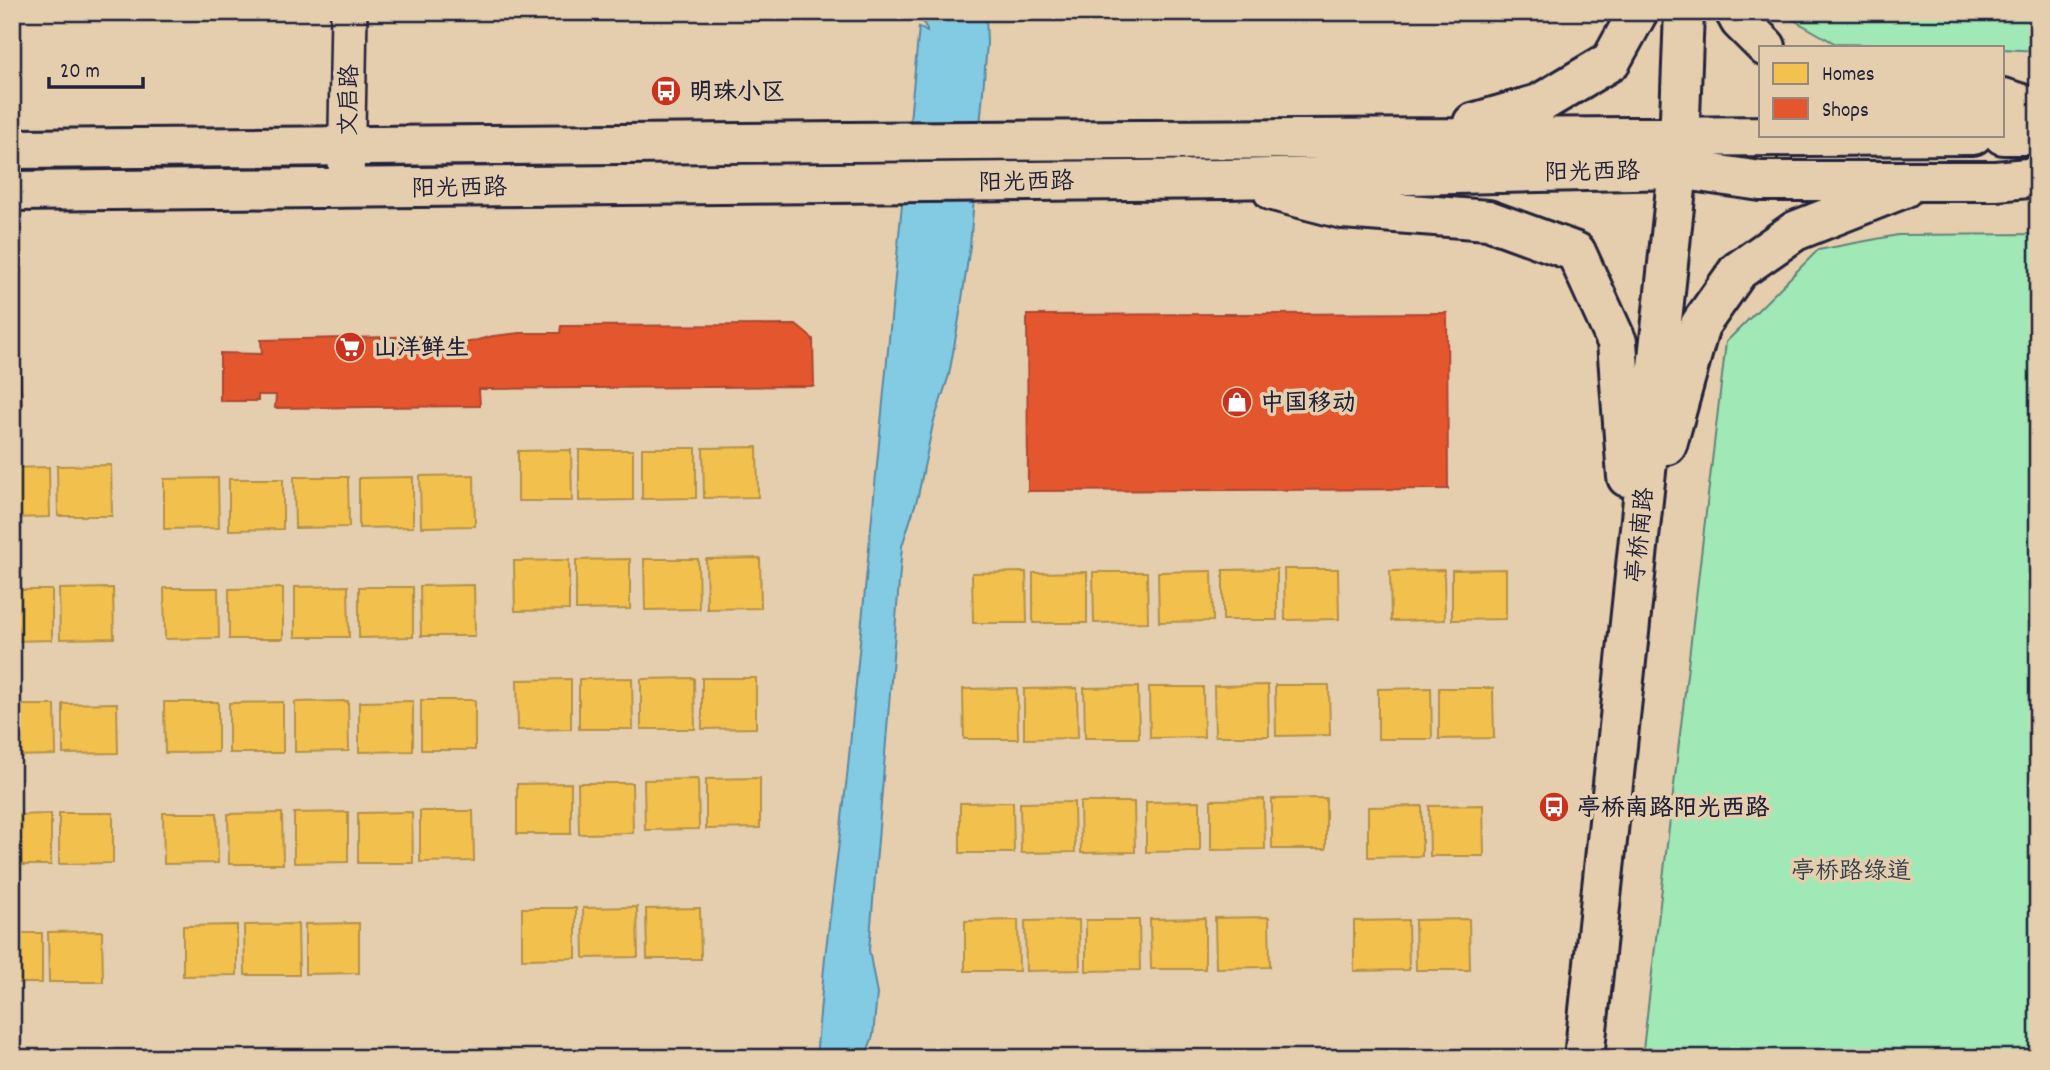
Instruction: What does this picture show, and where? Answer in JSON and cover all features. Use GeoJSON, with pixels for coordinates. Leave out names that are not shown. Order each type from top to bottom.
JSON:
{"type":"FeatureCollection","features":[{"type":"Feature","properties":{"kind":"main road"},"geometry":{"type":"LineString","coordinates":[[1425,136],[1539,104],[1611,61],[1638,12]]}},
{"type":"Feature","properties":{"kind":"main road","name":"亭桥南路"},"geometry":{"type":"LineString","coordinates":[[1584,1058],[1678,152],[1684,12]]}},
{"type":"Feature","properties":{"kind":"main road"},"geometry":{"type":"LineString","coordinates":[[1735,12],[1740,21],[1765,46]]}},
{"type":"Feature","properties":{"kind":"main road"},"geometry":{"type":"LineString","coordinates":[[2004,98],[2038,109]]}},
{"type":"Feature","properties":{"kind":"main road"},"geometry":{"type":"LineString","coordinates":[[2004,135],[2038,135]]}},
{"type":"Feature","properties":{"kind":"main road","name":"阳光西路"},"geometry":{"type":"LineString","coordinates":[[12,149],[1011,142],[1425,136],[1678,152],[1760,181],[1996,181],[2038,177]]}},
{"type":"Feature","properties":{"kind":"main road","name":"阳光西路"},"geometry":{"type":"LineString","coordinates":[[12,191],[1227,179],[1956,136]]}},
{"type":"Feature","properties":{"kind":"main road"},"geometry":{"type":"LineString","coordinates":[[1227,179],[1343,209],[1488,220],[1576,252],[1617,342],[1635,573]]}},
{"type":"Feature","properties":{"kind":"main road"},"geometry":{"type":"LineString","coordinates":[[1635,573],[1700,325],[1738,271],[1795,230],[1923,180]]}},
{"type":"Feature","properties":{"kind":"street","name":"文启路"},"geometry":{"type":"LineString","coordinates":[[346,188],[349,15]]}},
{"type":"Feature","properties":{"kind":"green space"},"geometry":{"type":"Polygon","coordinates":[[[1783,12],[2038,12],[2038,51],[2004,49],[2004,46],[1836,44],[1783,12]]]}},
{"type":"Feature","properties":{"kind":"green space","name":"亭桥路绿道"},"geometry":{"type":"Polygon","coordinates":[[[2038,234],[2038,1058],[1642,1058],[1726,342],[1818,250],[1898,235],[2038,234]]]}},
{"type":"Feature","properties":{"kind":"water"},"geometry":{"type":"Polygon","coordinates":[[[922,12],[986,12],[987,44],[970,246],[949,375],[933,424],[918,496],[902,546],[869,950],[877,994],[873,1036],[865,1058],[816,1058],[825,957],[847,777],[919,27],[927,32],[921,19],[922,12]]]}},
{"type":"Feature","properties":{"kind":"building: Homes"},"geometry":{"type":"Polygon","coordinates":[[[757,447],[758,497],[704,498],[703,448],[757,447]]]}},
{"type":"Feature","properties":{"kind":"building: Homes"},"geometry":{"type":"Polygon","coordinates":[[[642,448],[696,448],[696,498],[642,499],[642,448]]]}},
{"type":"Feature","properties":{"kind":"building: Homes"},"geometry":{"type":"Polygon","coordinates":[[[571,450],[572,501],[518,501],[518,451],[571,450]]]}},
{"type":"Feature","properties":{"kind":"building: Homes"},"geometry":{"type":"Polygon","coordinates":[[[579,450],[633,450],[633,500],[579,501],[579,450]]]}},
{"type":"Feature","properties":{"kind":"building: Homes"},"geometry":{"type":"Polygon","coordinates":[[[111,465],[112,516],[58,516],[57,466],[111,465]]]}},
{"type":"Feature","properties":{"kind":"building: Homes"},"geometry":{"type":"Polygon","coordinates":[[[49,467],[50,517],[12,518],[12,468],[49,467]]]}},
{"type":"Feature","properties":{"kind":"building: Homes"},"geometry":{"type":"Polygon","coordinates":[[[474,475],[475,526],[421,527],[420,476],[474,475]]]}},
{"type":"Feature","properties":{"kind":"building: Homes"},"geometry":{"type":"Polygon","coordinates":[[[294,477],[348,477],[349,527],[295,528],[294,477]]]}},
{"type":"Feature","properties":{"kind":"building: Homes"},"geometry":{"type":"Polygon","coordinates":[[[413,477],[413,527],[359,528],[359,478],[413,477]]]}},
{"type":"Feature","properties":{"kind":"building: Homes"},"geometry":{"type":"Polygon","coordinates":[[[218,478],[219,528],[164,529],[164,479],[218,478]]]}},
{"type":"Feature","properties":{"kind":"building: Homes"},"geometry":{"type":"Polygon","coordinates":[[[229,479],[283,479],[283,529],[229,530],[229,479]]]}},
{"type":"Feature","properties":{"kind":"building: Homes"},"geometry":{"type":"Polygon","coordinates":[[[760,558],[761,608],[707,609],[706,559],[760,558]]]}},
{"type":"Feature","properties":{"kind":"building: Homes"},"geometry":{"type":"Polygon","coordinates":[[[630,559],[630,609],[576,610],[576,560],[630,559]]]}},
{"type":"Feature","properties":{"kind":"building: Homes"},"geometry":{"type":"Polygon","coordinates":[[[644,559],[698,559],[699,609],[645,610],[644,559]]]}},
{"type":"Feature","properties":{"kind":"building: Homes"},"geometry":{"type":"Polygon","coordinates":[[[569,560],[569,610],[515,611],[514,561],[569,560]]]}},
{"type":"Feature","properties":{"kind":"building: Homes"},"geometry":{"type":"Polygon","coordinates":[[[1277,569],[1277,620],[1223,620],[1223,570],[1277,569]]]}},
{"type":"Feature","properties":{"kind":"building: Homes"},"geometry":{"type":"Polygon","coordinates":[[[1284,569],[1338,569],[1339,619],[1285,620],[1284,569]]]}},
{"type":"Feature","properties":{"kind":"building: Homes"},"geometry":{"type":"Polygon","coordinates":[[[1506,569],[1506,619],[1452,620],[1452,570],[1506,569]]]}},
{"type":"Feature","properties":{"kind":"building: Homes"},"geometry":{"type":"Polygon","coordinates":[[[1444,570],[1445,620],[1391,621],[1390,571],[1444,570]]]}},
{"type":"Feature","properties":{"kind":"building: Homes"},"geometry":{"type":"Polygon","coordinates":[[[1212,571],[1213,621],[1159,622],[1158,572],[1212,571]]]}},
{"type":"Feature","properties":{"kind":"building: Homes"},"geometry":{"type":"Polygon","coordinates":[[[1026,572],[1027,623],[973,623],[972,573],[1026,572]]]}},
{"type":"Feature","properties":{"kind":"building: Homes"},"geometry":{"type":"Polygon","coordinates":[[[1087,572],[1087,623],[1033,623],[1033,573],[1087,572]]]}},
{"type":"Feature","properties":{"kind":"building: Homes"},"geometry":{"type":"Polygon","coordinates":[[[1093,572],[1147,572],[1148,622],[1094,623],[1093,572]]]}},
{"type":"Feature","properties":{"kind":"building: Homes"},"geometry":{"type":"Polygon","coordinates":[[[474,585],[475,636],[421,636],[420,586],[474,585]]]}},
{"type":"Feature","properties":{"kind":"building: Homes"},"geometry":{"type":"Polygon","coordinates":[[[348,586],[349,637],[295,637],[295,587],[348,586]]]}},
{"type":"Feature","properties":{"kind":"building: Homes"},"geometry":{"type":"Polygon","coordinates":[[[359,587],[413,587],[413,637],[359,638],[359,587]]]}},
{"type":"Feature","properties":{"kind":"building: Homes"},"geometry":{"type":"Polygon","coordinates":[[[113,588],[114,638],[60,639],[59,589],[113,588]]]}},
{"type":"Feature","properties":{"kind":"building: Homes"},"geometry":{"type":"Polygon","coordinates":[[[164,588],[218,588],[219,638],[165,639],[164,588]]]}},
{"type":"Feature","properties":{"kind":"building: Homes"},"geometry":{"type":"Polygon","coordinates":[[[283,588],[283,639],[229,639],[229,589],[283,588]]]}},
{"type":"Feature","properties":{"kind":"building: Homes"},"geometry":{"type":"Polygon","coordinates":[[[12,590],[52,590],[52,640],[12,641],[12,590]]]}},
{"type":"Feature","properties":{"kind":"building: Homes"},"geometry":{"type":"Polygon","coordinates":[[[632,678],[633,729],[579,729],[579,679],[632,678]]]}},
{"type":"Feature","properties":{"kind":"building: Homes"},"geometry":{"type":"Polygon","coordinates":[[[694,678],[695,729],[641,729],[641,679],[694,678]]]}},
{"type":"Feature","properties":{"kind":"building: Homes"},"geometry":{"type":"Polygon","coordinates":[[[702,678],[756,678],[756,728],[702,729],[702,678]]]}},
{"type":"Feature","properties":{"kind":"building: Homes"},"geometry":{"type":"Polygon","coordinates":[[[571,679],[571,729],[518,730],[517,680],[571,679]]]}},
{"type":"Feature","properties":{"kind":"building: Homes"},"geometry":{"type":"Polygon","coordinates":[[[1268,685],[1269,736],[1215,736],[1214,686],[1268,685]]]}},
{"type":"Feature","properties":{"kind":"building: Homes"},"geometry":{"type":"Polygon","coordinates":[[[1275,685],[1329,685],[1330,735],[1276,736],[1275,685]]]}},
{"type":"Feature","properties":{"kind":"building: Homes"},"geometry":{"type":"Polygon","coordinates":[[[1138,687],[1139,738],[1085,738],[1084,688],[1138,687]]]}},
{"type":"Feature","properties":{"kind":"building: Homes"},"geometry":{"type":"Polygon","coordinates":[[[1149,687],[1203,687],[1204,737],[1150,738],[1149,687]]]}},
{"type":"Feature","properties":{"kind":"building: Homes"},"geometry":{"type":"Polygon","coordinates":[[[1017,688],[1018,739],[964,739],[963,689],[1017,688]]]}},
{"type":"Feature","properties":{"kind":"building: Homes"},"geometry":{"type":"Polygon","coordinates":[[[1077,688],[1078,738],[1024,739],[1024,689],[1077,688]]]}},
{"type":"Feature","properties":{"kind":"building: Homes"},"geometry":{"type":"Polygon","coordinates":[[[1431,688],[1432,739],[1378,739],[1378,689],[1431,688]]]}},
{"type":"Feature","properties":{"kind":"building: Homes"},"geometry":{"type":"Polygon","coordinates":[[[1439,688],[1493,688],[1494,738],[1439,739],[1439,688]]]}},
{"type":"Feature","properties":{"kind":"building: Homes"},"geometry":{"type":"Polygon","coordinates":[[[421,700],[475,700],[475,750],[421,750],[421,700]]]}},
{"type":"Feature","properties":{"kind":"building: Homes"},"geometry":{"type":"Polygon","coordinates":[[[348,701],[349,751],[295,752],[295,702],[348,701]]]}},
{"type":"Feature","properties":{"kind":"building: Homes"},"geometry":{"type":"Polygon","coordinates":[[[413,701],[413,751],[359,752],[359,702],[413,701]]]}},
{"type":"Feature","properties":{"kind":"building: Homes"},"geometry":{"type":"Polygon","coordinates":[[[164,702],[218,702],[218,752],[165,753],[164,702]]]}},
{"type":"Feature","properties":{"kind":"building: Homes"},"geometry":{"type":"Polygon","coordinates":[[[283,702],[283,753],[229,753],[229,703],[283,702]]]}},
{"type":"Feature","properties":{"kind":"building: Homes"},"geometry":{"type":"Polygon","coordinates":[[[117,703],[118,753],[63,754],[63,704],[117,703]]]}},
{"type":"Feature","properties":{"kind":"building: Homes"},"geometry":{"type":"Polygon","coordinates":[[[12,705],[55,705],[56,755],[12,756],[12,705]]]}},
{"type":"Feature","properties":{"kind":"building: Homes"},"geometry":{"type":"Polygon","coordinates":[[[760,778],[760,828],[706,829],[706,779],[760,778]]]}},
{"type":"Feature","properties":{"kind":"building: Homes"},"geometry":{"type":"Polygon","coordinates":[[[698,779],[699,829],[645,830],[644,780],[698,779]]]}},
{"type":"Feature","properties":{"kind":"building: Homes"},"geometry":{"type":"Polygon","coordinates":[[[571,783],[571,834],[517,834],[517,784],[571,783]]]}},
{"type":"Feature","properties":{"kind":"building: Homes"},"geometry":{"type":"Polygon","coordinates":[[[578,783],[632,783],[633,833],[579,834],[578,783]]]}},
{"type":"Feature","properties":{"kind":"building: Homes"},"geometry":{"type":"Polygon","coordinates":[[[1326,798],[1326,849],[1272,849],[1272,799],[1326,798]]]}},
{"type":"Feature","properties":{"kind":"building: Homes"},"geometry":{"type":"Polygon","coordinates":[[[1264,799],[1265,849],[1211,850],[1211,800],[1264,799]]]}},
{"type":"Feature","properties":{"kind":"building: Homes"},"geometry":{"type":"Polygon","coordinates":[[[1200,801],[1200,851],[1146,852],[1146,802],[1200,801]]]}},
{"type":"Feature","properties":{"kind":"building: Homes"},"geometry":{"type":"Polygon","coordinates":[[[1013,802],[1014,853],[960,853],[960,803],[1013,802]]]}},
{"type":"Feature","properties":{"kind":"building: Homes"},"geometry":{"type":"Polygon","coordinates":[[[1074,802],[1075,852],[1021,853],[1020,803],[1074,802]]]}},
{"type":"Feature","properties":{"kind":"building: Homes"},"geometry":{"type":"Polygon","coordinates":[[[1080,802],[1134,802],[1135,852],[1081,853],[1080,802]]]}},
{"type":"Feature","properties":{"kind":"building: Homes"},"geometry":{"type":"Polygon","coordinates":[[[1483,805],[1484,856],[1430,856],[1429,806],[1483,805]]]}},
{"type":"Feature","properties":{"kind":"building: Homes"},"geometry":{"type":"Polygon","coordinates":[[[1422,806],[1422,856],[1368,857],[1368,807],[1422,806]]]}},
{"type":"Feature","properties":{"kind":"building: Homes"},"geometry":{"type":"Polygon","coordinates":[[[420,811],[473,811],[474,861],[420,862],[420,811]]]}},
{"type":"Feature","properties":{"kind":"building: Homes"},"geometry":{"type":"Polygon","coordinates":[[[348,812],[348,862],[294,863],[294,813],[348,812]]]}},
{"type":"Feature","properties":{"kind":"building: Homes"},"geometry":{"type":"Polygon","coordinates":[[[412,812],[413,863],[358,863],[358,813],[412,812]]]}},
{"type":"Feature","properties":{"kind":"building: Homes"},"geometry":{"type":"Polygon","coordinates":[[[59,813],[113,813],[113,863],[59,864],[59,813]]]}},
{"type":"Feature","properties":{"kind":"building: Homes"},"geometry":{"type":"Polygon","coordinates":[[[163,813],[217,813],[218,863],[164,864],[163,813]]]}},
{"type":"Feature","properties":{"kind":"building: Homes"},"geometry":{"type":"Polygon","coordinates":[[[282,813],[283,864],[229,864],[228,814],[282,813]]]}},
{"type":"Feature","properties":{"kind":"building: Homes"},"geometry":{"type":"Polygon","coordinates":[[[51,814],[51,865],[12,865],[12,815],[51,814]]]}},
{"type":"Feature","properties":{"kind":"building: Homes"},"geometry":{"type":"Polygon","coordinates":[[[637,907],[638,957],[584,958],[583,908],[637,907]]]}},
{"type":"Feature","properties":{"kind":"building: Homes"},"geometry":{"type":"Polygon","coordinates":[[[522,908],[576,908],[576,958],[522,959],[522,908]]]}},
{"type":"Feature","properties":{"kind":"building: Homes"},"geometry":{"type":"Polygon","coordinates":[[[700,908],[701,959],[647,959],[646,909],[700,908]]]}},
{"type":"Feature","properties":{"kind":"building: Homes"},"geometry":{"type":"Polygon","coordinates":[[[1269,917],[1270,967],[1216,968],[1215,918],[1269,917]]]}},
{"type":"Feature","properties":{"kind":"building: Homes"},"geometry":{"type":"Polygon","coordinates":[[[1205,918],[1205,969],[1151,969],[1150,919],[1205,918]]]}},
{"type":"Feature","properties":{"kind":"building: Homes"},"geometry":{"type":"Polygon","coordinates":[[[1469,919],[1470,970],[1416,970],[1415,920],[1469,919]]]}},
{"type":"Feature","properties":{"kind":"building: Homes"},"geometry":{"type":"Polygon","coordinates":[[[1018,920],[1019,971],[965,971],[965,921],[1018,920]]]}},
{"type":"Feature","properties":{"kind":"building: Homes"},"geometry":{"type":"Polygon","coordinates":[[[1079,920],[1080,970],[1026,971],[1025,921],[1079,920]]]}},
{"type":"Feature","properties":{"kind":"building: Homes"},"geometry":{"type":"Polygon","coordinates":[[[1086,920],[1139,920],[1140,970],[1086,971],[1086,920]]]}},
{"type":"Feature","properties":{"kind":"building: Homes"},"geometry":{"type":"Polygon","coordinates":[[[1408,920],[1409,970],[1354,971],[1354,921],[1408,920]]]}},
{"type":"Feature","properties":{"kind":"building: Homes"},"geometry":{"type":"Polygon","coordinates":[[[359,923],[359,973],[305,974],[305,924],[359,923]]]}},
{"type":"Feature","properties":{"kind":"building: Homes"},"geometry":{"type":"Polygon","coordinates":[[[298,924],[299,975],[245,975],[244,925],[298,924]]]}},
{"type":"Feature","properties":{"kind":"building: Homes"},"geometry":{"type":"Polygon","coordinates":[[[237,925],[237,975],[183,976],[183,926],[237,925]]]}},
{"type":"Feature","properties":{"kind":"building: Homes"},"geometry":{"type":"Polygon","coordinates":[[[102,931],[103,982],[49,982],[48,932],[102,931]]]}},
{"type":"Feature","properties":{"kind":"building: Homes"},"geometry":{"type":"Polygon","coordinates":[[[12,933],[42,933],[42,983],[12,983],[12,933]]]}},
{"type":"Feature","properties":{"kind":"building: Shops","name":"中国移动"},"geometry":{"type":"Polygon","coordinates":[[[1447,313],[1448,489],[1028,491],[1027,315],[1447,313]]]}},
{"type":"Feature","properties":{"kind":"building: Shops"},"geometry":{"type":"Polygon","coordinates":[[[796,325],[813,339],[814,386],[479,389],[480,406],[275,408],[276,395],[258,395],[258,401],[220,401],[220,353],[262,354],[261,340],[430,336],[430,345],[458,345],[493,336],[560,333],[561,326],[796,325]]]}},
{"type":"Feature","properties":{"kind":"building: Shops"},"geometry":{"type":"Polygon","coordinates":[[[12,363],[20,366],[22,408],[12,408],[12,363]]]}},
{"type":"Feature","properties":{"kind":"place","name":"明珠小区"},"geometry":{"type":"Point","coordinates":[666,91]}},
{"type":"Feature","properties":{"kind":"place","name":"山洋鲜生"},"geometry":{"type":"Point","coordinates":[350,347]}},
{"type":"Feature","properties":{"kind":"place","name":"中国移动"},"geometry":{"type":"Point","coordinates":[1237,402]}},
{"type":"Feature","properties":{"kind":"place","name":"亭桥南路阳光西路"},"geometry":{"type":"Point","coordinates":[1554,807]}}]}
